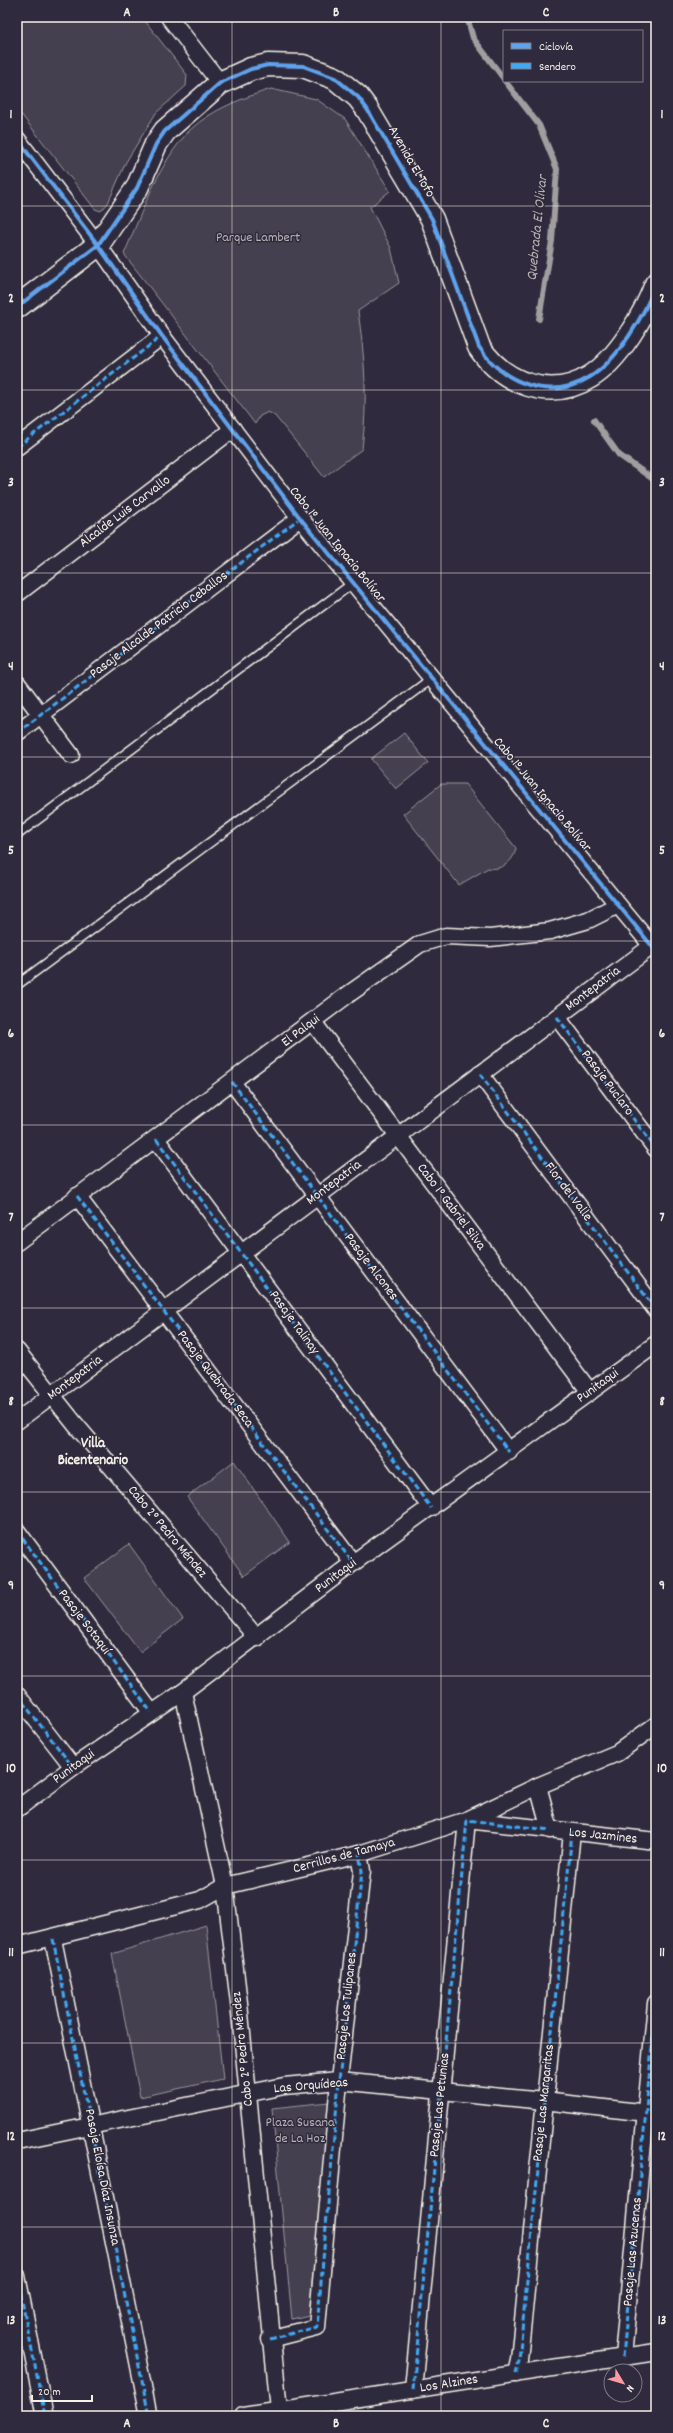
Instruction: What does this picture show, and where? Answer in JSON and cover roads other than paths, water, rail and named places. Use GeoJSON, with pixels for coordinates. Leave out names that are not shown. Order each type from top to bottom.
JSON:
{"type":"FeatureCollection","features":[{"type":"Feature","properties":{"kind":"street"},"geometry":{"type":"LineString","coordinates":[[169,17],[220,83]]}},
{"type":"Feature","properties":{"kind":"street","name":"Avenida El Tofo"},"geometry":{"type":"LineString","coordinates":[[17,307],[98,245],[133,194],[156,144],[165,131],[220,83],[251,69],[268,65],[291,65],[325,73],[342,83],[358,97],[432,219],[479,347],[498,369],[522,384],[551,388],[565,387],[594,374],[607,362],[630,333],[643,312],[656,284]]}},
{"type":"Feature","properties":{"kind":"street","name":"Cabo 1° Juan Ignacio Bolívar"},"geometry":{"type":"LineString","coordinates":[[17,139],[98,245],[162,336],[300,518],[654,948]]}},
{"type":"Feature","properties":{"kind":"street"},"geometry":{"type":"LineString","coordinates":[[17,447],[162,336]]}},
{"type":"Feature","properties":{"kind":"street","name":"Alcalde Luis Carvallo"},"geometry":{"type":"LineString","coordinates":[[17,594],[232,429]]}},
{"type":"Feature","properties":{"kind":"street","name":"Pasaje Alcalde Patricio Ceballos"},"geometry":{"type":"LineString","coordinates":[[17,733],[300,518]]}},
{"type":"Feature","properties":{"kind":"street"},"geometry":{"type":"LineString","coordinates":[[17,683],[72,755]]}},
{"type":"Feature","properties":{"kind":"street","name":"El Palqui"},"geometry":{"type":"LineString","coordinates":[[17,1242],[77,1196],[408,952],[432,939],[460,935],[506,937],[550,931],[588,920],[618,905]]}},
{"type":"Feature","properties":{"kind":"street","name":"Montepatria"},"geometry":{"type":"LineString","coordinates":[[17,1421],[480,1074],[654,948]]}},
{"type":"Feature","properties":{"kind":"street","name":"Pasaje Puclaro"},"geometry":{"type":"LineString","coordinates":[[557,1017],[656,1149]]}},
{"type":"Feature","properties":{"kind":"street","name":"Cabo 1° Gabriel Silva"},"geometry":{"type":"LineString","coordinates":[[313,1022],[590,1392]]}},
{"type":"Feature","properties":{"kind":"street","name":"Flor del Valle"},"geometry":{"type":"LineString","coordinates":[[480,1074],[656,1310]]}},
{"type":"Feature","properties":{"kind":"street","name":"Pasaje Alcones"},"geometry":{"type":"LineString","coordinates":[[232,1082],[509,1452]]}},
{"type":"Feature","properties":{"kind":"street","name":"Pasaje Talinay"},"geometry":{"type":"LineString","coordinates":[[156,1139],[242,1252],[431,1508]]}},
{"type":"Feature","properties":{"kind":"street","name":"Pasaje Quebrada Seca"},"geometry":{"type":"LineString","coordinates":[[77,1196],[164,1310],[353,1564]]}},
{"type":"Feature","properties":{"kind":"street","name":"Punitaqui"},"geometry":{"type":"LineString","coordinates":[[17,1809],[72,1767],[151,1712],[183,1692],[257,1638],[353,1564],[656,1344]]}},
{"type":"Feature","properties":{"kind":"street","name":"Cabo 2° Pedro Méndez"},"geometry":{"type":"LineString","coordinates":[[17,1351],[52,1395],[257,1638]]}},
{"type":"Feature","properties":{"kind":"street","name":"Pasaje Sotaquí"},"geometry":{"type":"LineString","coordinates":[[17,1531],[151,1712]]}},
{"type":"Feature","properties":{"kind":"street","name":"Cabo 2° Pedro Méndez"},"geometry":{"type":"LineString","coordinates":[[183,1692],[225,1886],[248,2094],[270,2339],[279,2410]]}},
{"type":"Feature","properties":{"kind":"street"},"geometry":{"type":"LineString","coordinates":[[17,1695],[72,1767]]}},
{"type":"Feature","properties":{"kind":"street","name":"Cerrillos de Tamaya"},"geometry":{"type":"LineString","coordinates":[[17,1946],[53,1939],[200,1900],[225,1886],[359,1854],[467,1820],[538,1786],[617,1753],[656,1725]]}},
{"type":"Feature","properties":{"kind":"street","name":"Los Jazmines"},"geometry":{"type":"LineString","coordinates":[[538,1786],[550,1830]]}},
{"type":"Feature","properties":{"kind":"street","name":"Los Jazmines"},"geometry":{"type":"LineString","coordinates":[[467,1820],[656,1841]]}},
{"type":"Feature","properties":{"kind":"street","name":"Pasaje Las Petunias"},"geometry":{"type":"LineString","coordinates":[[413,2390],[467,1820]]}},
{"type":"Feature","properties":{"kind":"street","name":"Pasaje Las Margaritas"},"geometry":{"type":"LineString","coordinates":[[518,2367],[572,1832]]}},
{"type":"Feature","properties":{"kind":"street","name":"Pasaje Los Tulipanes"},"geometry":{"type":"LineString","coordinates":[[270,2339],[317,2327],[339,2081],[362,1871],[359,1854]]}},
{"type":"Feature","properties":{"kind":"street","name":"Pasaje Eloísa Díaz Insunza"},"geometry":{"type":"LineString","coordinates":[[53,1939],[149,2416]]}},
{"type":"Feature","properties":{"kind":"street","name":"Pasaje Las Azucenas"},"geometry":{"type":"LineString","coordinates":[[623,2357],[651,2114],[656,2003]]}},
{"type":"Feature","properties":{"kind":"street","name":"Las Orquídeas"},"geometry":{"type":"LineString","coordinates":[[17,2141],[91,2124],[284,2086],[339,2081],[441,2090],[651,2114]]}},
{"type":"Feature","properties":{"kind":"street"},"geometry":{"type":"LineString","coordinates":[[17,2276],[45,2416]]}},
{"type":"Feature","properties":{"kind":"street","name":"Los Alzines"},"geometry":{"type":"LineString","coordinates":[[243,2416],[413,2390],[518,2367],[623,2357],[656,2352]]}},
{"type":"Feature","properties":{"kind":"lane"},"geometry":{"type":"LineString","coordinates":[[17,835],[353,583]]}},
{"type":"Feature","properties":{"kind":"lane"},"geometry":{"type":"LineString","coordinates":[[17,985],[431,679]]}},
{"type":"Feature","properties":{"kind":"waterway","name":"Quebrada El Olivar"},"geometry":{"type":"LineString","coordinates":[[467,17],[473,38],[503,78]]}},
{"type":"Feature","properties":{"kind":"waterway","name":"Quebrada El Olivar"},"geometry":{"type":"LineString","coordinates":[[506,82],[539,125],[557,169],[552,241],[539,319]]}},
{"type":"Feature","properties":{"kind":"waterway","name":"Quebrada El Olivar"},"geometry":{"type":"LineString","coordinates":[[594,420],[619,455],[653,479],[656,479]]}},
{"type":"Feature","properties":{"kind":"district","name":"Villa Bicentenario"},"geometry":{"type":"Point","coordinates":[93,1452]}},
{"type":"Feature","properties":{"kind":"park label","name":"Parque Lambert"},"geometry":{"type":"Point","coordinates":[258,238]}},
{"type":"Feature","properties":{"kind":"park label","name":"Plaza Susana de La Hoz"},"geometry":{"type":"Point","coordinates":[300,2132]}}]}
